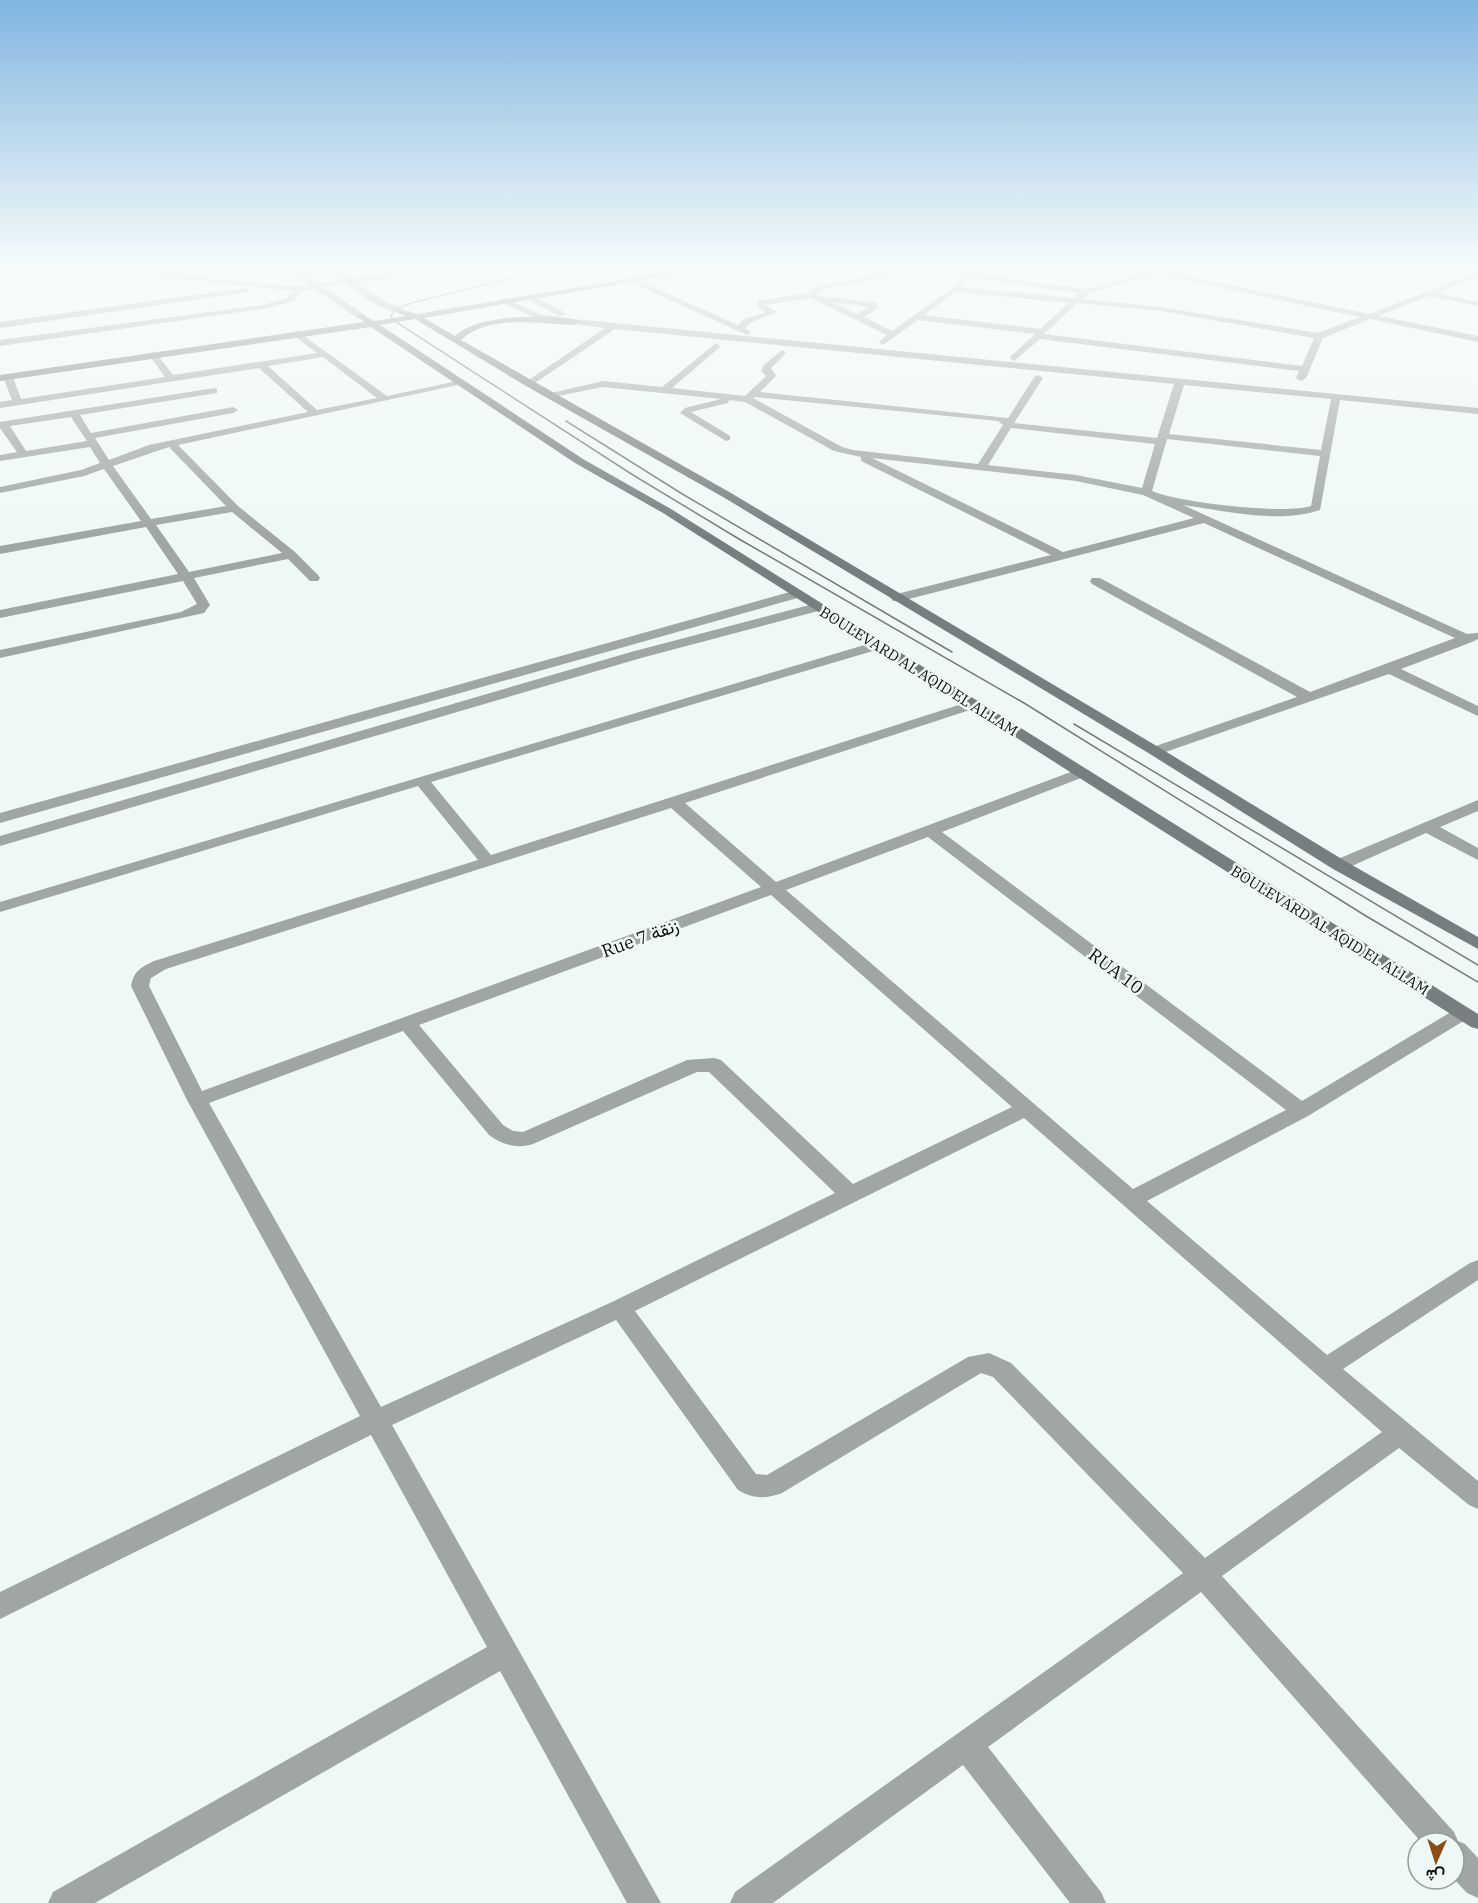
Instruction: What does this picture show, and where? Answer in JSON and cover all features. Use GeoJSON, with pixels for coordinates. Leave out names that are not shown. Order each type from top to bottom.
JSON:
{"type":"FeatureCollection","features":[{"type":"Feature","properties":{"kind":"main road"},"geometry":{"type":"LineString","coordinates":[[0,369],[71,359]]}},
{"type":"Feature","properties":{"kind":"main road"},"geometry":{"type":"LineString","coordinates":[[4,378],[134,359]]}},
{"type":"Feature","properties":{"kind":"main road","name":"BOULEVARD AL AQID EL ALLAM"},"geometry":{"type":"LineString","coordinates":[[425,359],[579,461],[667,511],[1470,1018]]}},
{"type":"Feature","properties":{"kind":"main road"},"geometry":{"type":"LineString","coordinates":[[486,359],[727,495],[1155,751],[1339,865],[1478,944]]}},
{"type":"Feature","properties":{"kind":"street"},"geometry":{"type":"LineString","coordinates":[[155,359],[170,377]]}},
{"type":"Feature","properties":{"kind":"street"},"geometry":{"type":"LineString","coordinates":[[0,405],[296,359]]}},
{"type":"Feature","properties":{"kind":"street"},"geometry":{"type":"LineString","coordinates":[[327,359],[385,399]]}},
{"type":"Feature","properties":{"kind":"street"},"geometry":{"type":"LineString","coordinates":[[529,384],[566,359]]}},
{"type":"Feature","properties":{"kind":"street"},"geometry":{"type":"LineString","coordinates":[[665,390],[701,359]]}},
{"type":"Feature","properties":{"kind":"street"},"geometry":{"type":"LineString","coordinates":[[726,438],[685,413],[688,410],[746,397],[771,376],[766,371],[767,367],[776,359]]}},
{"type":"Feature","properties":{"kind":"street"},"geometry":{"type":"LineString","coordinates":[[839,359],[909,366]]}},
{"type":"Feature","properties":{"kind":"street"},"geometry":{"type":"LineString","coordinates":[[951,359],[1180,381],[1478,403]]}},
{"type":"Feature","properties":{"kind":"street"},"geometry":{"type":"LineString","coordinates":[[1021,359],[1302,389],[1335,405],[1478,411]]}},
{"type":"Feature","properties":{"kind":"street"},"geometry":{"type":"LineString","coordinates":[[1228,359],[1305,369]]}},
{"type":"Feature","properties":{"kind":"street"},"geometry":{"type":"LineString","coordinates":[[1302,389],[1309,359]]}},
{"type":"Feature","properties":{"kind":"street"},"geometry":{"type":"LineString","coordinates":[[260,364],[315,413]]}},
{"type":"Feature","properties":{"kind":"street"},"geometry":{"type":"LineString","coordinates":[[196,374],[224,401],[245,427]]}},
{"type":"Feature","properties":{"kind":"street"},"geometry":{"type":"LineString","coordinates":[[997,374],[1278,402]]}},
{"type":"Feature","properties":{"kind":"street"},"geometry":{"type":"LineString","coordinates":[[4,378],[16,402]]}},
{"type":"Feature","properties":{"kind":"street"},"geometry":{"type":"LineString","coordinates":[[981,467],[1038,378]]}},
{"type":"Feature","properties":{"kind":"street"},"geometry":{"type":"LineString","coordinates":[[1146,492],[1180,381]]}},
{"type":"Feature","properties":{"kind":"street"},"geometry":{"type":"LineString","coordinates":[[0,490],[57,480],[171,443],[462,383]]}},
{"type":"Feature","properties":{"kind":"street"},"geometry":{"type":"LineString","coordinates":[[548,395],[603,384],[1000,418],[1008,425]]}},
{"type":"Feature","properties":{"kind":"street"},"geometry":{"type":"LineString","coordinates":[[746,397],[838,449],[852,453],[1076,478],[1146,492],[1202,520],[1472,637]]}},
{"type":"Feature","properties":{"kind":"street"},"geometry":{"type":"LineString","coordinates":[[23,454],[2,425],[74,413],[224,401]]}},
{"type":"Feature","properties":{"kind":"street"},"geometry":{"type":"LineString","coordinates":[[0,458],[91,440],[224,401]]}},
{"type":"Feature","properties":{"kind":"street"},"geometry":{"type":"LineString","coordinates":[[1158,498],[1283,512],[1312,511],[1316,507],[1335,405]]}},
{"type":"Feature","properties":{"kind":"street"},"geometry":{"type":"LineString","coordinates":[[0,654],[199,610],[204,605],[203,600],[107,465],[74,413]]}},
{"type":"Feature","properties":{"kind":"street"},"geometry":{"type":"LineString","coordinates":[[1008,425],[1326,454]]}},
{"type":"Feature","properties":{"kind":"street"},"geometry":{"type":"LineString","coordinates":[[171,443],[234,508],[315,578]]}},
{"type":"Feature","properties":{"kind":"street"},"geometry":{"type":"LineString","coordinates":[[852,453],[1062,556]]}},
{"type":"Feature","properties":{"kind":"street"},"geometry":{"type":"LineString","coordinates":[[0,550],[234,508]]}},
{"type":"Feature","properties":{"kind":"street"},"geometry":{"type":"LineString","coordinates":[[897,598],[1202,520]]}},
{"type":"Feature","properties":{"kind":"street"},"geometry":{"type":"LineString","coordinates":[[0,614],[291,555]]}},
{"type":"Feature","properties":{"kind":"street"},"geometry":{"type":"LineString","coordinates":[[1096,581],[1308,697]]}},
{"type":"Feature","properties":{"kind":"street"},"geometry":{"type":"LineString","coordinates":[[0,818],[797,594]]}},
{"type":"Feature","properties":{"kind":"street"},"geometry":{"type":"LineString","coordinates":[[0,841],[636,655],[817,607]]}},
{"type":"Feature","properties":{"kind":"street"},"geometry":{"type":"LineString","coordinates":[[1155,751],[1390,669],[1472,637]]}},
{"type":"Feature","properties":{"kind":"street"},"geometry":{"type":"LineString","coordinates":[[0,907],[423,782],[670,705],[878,645]]}},
{"type":"Feature","properties":{"kind":"street"},"geometry":{"type":"LineString","coordinates":[[1390,669],[1478,712]]}},
{"type":"Feature","properties":{"kind":"street"},"geometry":{"type":"LineString","coordinates":[[645,1903],[198,1100],[140,986],[141,975],[160,965],[488,862],[971,705]]}},
{"type":"Feature","properties":{"kind":"street","name":"Rue 7 زنقة"},"geometry":{"type":"LineString","coordinates":[[198,1100],[930,831],[1081,773]]}},
{"type":"Feature","properties":{"kind":"street"},"geometry":{"type":"LineString","coordinates":[[423,782],[488,862]]}},
{"type":"Feature","properties":{"kind":"street"},"geometry":{"type":"LineString","coordinates":[[674,802],[776,888],[1400,1433],[1478,1497]]}},
{"type":"Feature","properties":{"kind":"street"},"geometry":{"type":"LineString","coordinates":[[1339,865],[1478,805]]}},
{"type":"Feature","properties":{"kind":"street"},"geometry":{"type":"LineString","coordinates":[[1429,828],[1478,855]]}},
{"type":"Feature","properties":{"kind":"street","name":"RUA 10"},"geometry":{"type":"LineString","coordinates":[[930,831],[1301,1111]]}},
{"type":"Feature","properties":{"kind":"street"},"geometry":{"type":"LineString","coordinates":[[1132,1199],[1301,1111],[1470,1018]]}},
{"type":"Feature","properties":{"kind":"street"},"geometry":{"type":"LineString","coordinates":[[407,1023],[496,1130],[502,1136],[516,1140],[526,1139],[694,1065],[714,1065],[851,1195]]}},
{"type":"Feature","properties":{"kind":"street"},"geometry":{"type":"LineString","coordinates":[[0,1606],[377,1420],[620,1308],[1028,1108]]}},
{"type":"Feature","properties":{"kind":"street"},"geometry":{"type":"LineString","coordinates":[[1326,1368],[1478,1269]]}},
{"type":"Feature","properties":{"kind":"street"},"geometry":{"type":"LineString","coordinates":[[620,1308],[747,1482],[764,1488],[773,1485],[977,1365],[989,1363],[1002,1370],[1203,1575],[1432,1831]]}},
{"type":"Feature","properties":{"kind":"street"},"geometry":{"type":"LineString","coordinates":[[746,1903],[1400,1433]]}},
{"type":"Feature","properties":{"kind":"street"},"geometry":{"type":"LineString","coordinates":[[64,1903],[506,1652]]}},
{"type":"Feature","properties":{"kind":"street"},"geometry":{"type":"LineString","coordinates":[[966,1744],[1089,1903]]}},
{"type":"Feature","properties":{"kind":"street"},"geometry":{"type":"LineString","coordinates":[[1466,1868],[1478,1882]]}},
{"type":"Feature","properties":{"kind":"tram line"},"geometry":{"type":"LineString","coordinates":[[453,359],[633,475],[739,539],[1024,703],[1366,916],[1478,982]]}},
{"type":"Feature","properties":{"kind":"tram line"},"geometry":{"type":"LineString","coordinates":[[566,421],[684,495],[952,652]]}},
{"type":"Feature","properties":{"kind":"tram line"},"geometry":{"type":"LineString","coordinates":[[1074,724],[1478,965]]}}]}
